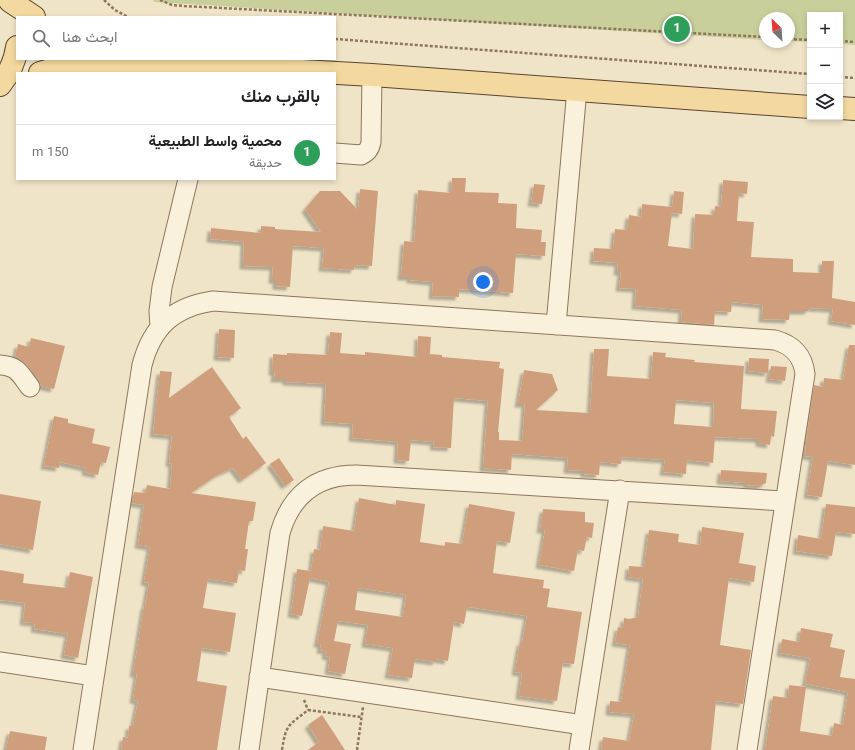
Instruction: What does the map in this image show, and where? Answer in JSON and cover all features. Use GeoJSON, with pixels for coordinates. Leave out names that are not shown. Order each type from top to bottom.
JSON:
{"type":"FeatureCollection","features":[{"type":"Feature","properties":{"kind":"main road"},"geometry":{"type":"LineString","coordinates":[[9,0],[33,16]]}},
{"type":"Feature","properties":{"kind":"main road"},"geometry":{"type":"LineString","coordinates":[[9,0],[16,20]]}},
{"type":"Feature","properties":{"kind":"main road"},"geometry":{"type":"LineString","coordinates":[[0,85],[7,76],[16,52]]}},
{"type":"Feature","properties":{"kind":"main road"},"geometry":{"type":"LineString","coordinates":[[43,72],[74,64],[139,61],[214,69],[333,72]]}},
{"type":"Feature","properties":{"kind":"main road"},"geometry":{"type":"LineString","coordinates":[[336,72],[807,106]]}},
{"type":"Feature","properties":{"kind":"main road"},"geometry":{"type":"LineString","coordinates":[[0,90],[16,82]]}},
{"type":"Feature","properties":{"kind":"main road"},"geometry":{"type":"LineString","coordinates":[[843,108],[855,109]]}},
{"type":"Feature","properties":{"kind":"street"},"geometry":{"type":"LineString","coordinates":[[336,153],[362,155],[369,149],[372,74]]}},
{"type":"Feature","properties":{"kind":"street"},"geometry":{"type":"LineString","coordinates":[[556,325],[578,89]]}},
{"type":"Feature","properties":{"kind":"street"},"geometry":{"type":"LineString","coordinates":[[160,327],[159,310],[162,287],[188,180]]}},
{"type":"Feature","properties":{"kind":"street"},"geometry":{"type":"LineString","coordinates":[[83,750],[142,365],[148,344],[160,327],[171,316],[198,304],[213,301],[775,340],[790,346],[801,358],[805,374],[784,501],[747,750]]}},
{"type":"Feature","properties":{"kind":"street"},"geometry":{"type":"LineString","coordinates":[[0,365],[9,365],[14,368],[30,387]]}},
{"type":"Feature","properties":{"kind":"street"},"geometry":{"type":"LineString","coordinates":[[249,750],[280,533],[289,509],[306,490],[318,483],[343,475],[356,475],[784,501]]}},
{"type":"Feature","properties":{"kind":"street"},"geometry":{"type":"LineString","coordinates":[[579,750],[620,490]]}},
{"type":"Feature","properties":{"kind":"street"},"geometry":{"type":"LineString","coordinates":[[0,662],[94,676]]}},
{"type":"Feature","properties":{"kind":"street"},"geometry":{"type":"LineString","coordinates":[[259,677],[583,725]]}},
{"type":"Feature","properties":{"kind":"path"},"geometry":{"type":"LineString","coordinates":[[104,0],[115,10],[126,16]]}},
{"type":"Feature","properties":{"kind":"path"},"geometry":{"type":"LineString","coordinates":[[160,0],[172,5],[184,6],[759,37]]}},
{"type":"Feature","properties":{"kind":"path"},"geometry":{"type":"LineString","coordinates":[[795,39],[807,40]]}},
{"type":"Feature","properties":{"kind":"path"},"geometry":{"type":"LineString","coordinates":[[336,40],[807,74]]}},
{"type":"Feature","properties":{"kind":"path"},"geometry":{"type":"LineString","coordinates":[[843,41],[855,42]]}},
{"type":"Feature","properties":{"kind":"path"},"geometry":{"type":"LineString","coordinates":[[843,76],[855,78]]}},
{"type":"Feature","properties":{"kind":"path"},"geometry":{"type":"LineString","coordinates":[[282,750],[285,732],[288,726],[308,710],[361,717],[357,750]]}},
{"type":"Feature","properties":{"kind":"green space"},"geometry":{"type":"Polygon","coordinates":[[[153,0],[855,0],[855,45],[843,44],[843,12],[807,12],[807,42],[795,41],[795,12],[759,12],[759,40],[154,2],[153,0]]]}},
{"type":"Feature","properties":{"kind":"building"},"geometry":{"type":"Polygon","coordinates":[[[452,178],[466,178],[465,192],[499,193],[498,203],[517,204],[516,228],[542,230],[541,242],[546,242],[545,256],[516,254],[513,293],[459,289],[459,297],[432,296],[433,282],[410,280],[410,277],[401,277],[404,241],[414,242],[418,190],[451,193],[452,178]]]}},
{"type":"Feature","properties":{"kind":"building"},"geometry":{"type":"Polygon","coordinates":[[[723,180],[748,182],[747,194],[739,193],[737,221],[754,222],[751,257],[793,259],[793,272],[822,273],[822,261],[834,261],[832,298],[855,302],[855,325],[831,321],[833,309],[809,308],[808,311],[790,311],[789,320],[762,319],[763,305],[732,302],[731,312],[715,311],[714,325],[681,322],[682,310],[635,306],[636,289],[619,288],[621,272],[617,272],[618,263],[593,261],[594,248],[613,249],[615,229],[627,230],[629,215],[641,217],[642,204],[672,207],[674,191],[684,192],[682,214],[672,213],[668,246],[693,249],[695,214],[714,215],[715,206],[721,207],[723,180]]]}},
{"type":"Feature","properties":{"kind":"building"},"geometry":{"type":"Polygon","coordinates":[[[534,184],[545,185],[542,204],[531,203],[534,184]]]}},
{"type":"Feature","properties":{"kind":"building"},"geometry":{"type":"Polygon","coordinates":[[[360,189],[378,191],[372,266],[355,265],[354,270],[322,268],[324,248],[293,246],[290,287],[276,286],[276,280],[272,280],[273,267],[243,266],[244,242],[210,239],[211,228],[261,233],[261,226],[275,227],[275,229],[321,232],[305,209],[320,191],[340,191],[358,210],[360,189]]]}},
{"type":"Feature","properties":{"kind":"building"},"geometry":{"type":"Polygon","coordinates":[[[219,329],[235,330],[234,358],[217,357],[219,329]]]}},
{"type":"Feature","properties":{"kind":"building"},"geometry":{"type":"Polygon","coordinates":[[[330,332],[342,333],[340,353],[365,355],[365,352],[417,357],[418,336],[431,337],[430,354],[442,355],[442,357],[500,362],[499,368],[504,369],[498,432],[499,440],[522,441],[525,404],[518,404],[524,370],[552,374],[558,390],[536,410],[590,413],[594,349],[609,349],[607,376],[651,379],[653,352],[666,353],[665,357],[695,360],[694,362],[744,366],[741,409],[777,411],[774,437],[771,436],[770,445],[759,443],[759,439],[715,437],[713,463],[687,460],[686,474],[663,472],[665,460],[622,457],[621,464],[600,462],[599,475],[584,474],[584,471],[567,470],[568,458],[512,454],[511,470],[483,468],[488,401],[454,398],[451,448],[433,447],[434,442],[411,440],[409,461],[397,460],[398,442],[352,438],[353,424],[324,422],[326,384],[286,382],[286,379],[274,379],[275,372],[272,372],[273,354],[287,355],[287,353],[328,355],[330,332]],[[676,400],[674,424],[713,427],[714,403],[676,400]]]}},
{"type":"Feature","properties":{"kind":"building"},"geometry":{"type":"Polygon","coordinates":[[[31,338],[65,346],[54,389],[41,386],[39,380],[25,363],[15,357],[18,344],[29,347],[31,338]]]}},
{"type":"Feature","properties":{"kind":"building"},"geometry":{"type":"Polygon","coordinates":[[[849,345],[855,345],[855,465],[828,461],[822,497],[807,495],[813,457],[805,456],[814,385],[823,387],[824,378],[843,380],[849,345]]]}},
{"type":"Feature","properties":{"kind":"building"},"geometry":{"type":"Polygon","coordinates":[[[749,358],[769,359],[768,373],[748,371],[749,358]]]}},
{"type":"Feature","properties":{"kind":"building"},"geometry":{"type":"Polygon","coordinates":[[[771,366],[787,367],[785,381],[769,379],[771,366]]]}},
{"type":"Feature","properties":{"kind":"building"},"geometry":{"type":"Polygon","coordinates":[[[212,367],[241,408],[229,417],[243,439],[246,436],[266,463],[242,480],[233,468],[219,474],[191,493],[256,502],[253,521],[249,521],[245,549],[248,549],[245,571],[239,570],[237,583],[208,579],[203,608],[236,613],[230,652],[202,648],[197,681],[227,686],[217,750],[121,750],[123,737],[128,738],[129,726],[133,726],[138,701],[133,700],[137,674],[133,674],[149,583],[144,582],[150,547],[138,545],[144,505],[132,503],[134,492],[145,493],[147,485],[170,489],[172,464],[169,463],[172,436],[153,434],[160,371],[172,372],[169,398],[212,367]]]}},
{"type":"Feature","properties":{"kind":"building"},"geometry":{"type":"Polygon","coordinates":[[[54,416],[68,419],[68,423],[95,429],[92,443],[110,447],[106,463],[101,462],[98,475],[85,472],[86,468],[60,462],[59,468],[44,466],[54,416]]]}},
{"type":"Feature","properties":{"kind":"building"},"geometry":{"type":"Polygon","coordinates":[[[279,458],[294,480],[285,486],[270,464],[279,458]]]}},
{"type":"Feature","properties":{"kind":"building"},"geometry":{"type":"Polygon","coordinates":[[[721,470],[767,473],[766,483],[759,486],[747,485],[747,483],[720,481],[721,470]]]}},
{"type":"Feature","properties":{"kind":"building"},"geometry":{"type":"Polygon","coordinates":[[[0,494],[41,501],[33,550],[0,544],[0,494]]]}},
{"type":"Feature","properties":{"kind":"building"},"geometry":{"type":"Polygon","coordinates":[[[359,498],[396,505],[396,500],[425,504],[420,542],[445,546],[445,542],[462,544],[469,504],[515,512],[510,543],[497,541],[493,573],[544,580],[543,588],[550,589],[547,607],[582,612],[574,664],[563,663],[557,701],[519,696],[522,673],[515,672],[520,642],[522,643],[527,616],[469,607],[467,608],[464,624],[454,622],[448,661],[436,659],[436,662],[415,659],[412,678],[388,675],[393,648],[365,644],[368,625],[338,621],[334,641],[351,644],[345,674],[328,671],[330,657],[325,656],[326,651],[320,650],[321,644],[317,644],[329,582],[310,578],[302,616],[291,614],[297,569],[311,571],[314,549],[320,550],[323,526],[354,531],[359,498]],[[358,588],[355,610],[403,617],[406,595],[358,588]]]}},
{"type":"Feature","properties":{"kind":"building"},"geometry":{"type":"Polygon","coordinates":[[[826,504],[855,507],[855,534],[836,532],[832,556],[796,551],[798,535],[821,539],[826,504]]]}},
{"type":"Feature","properties":{"kind":"building"},"geometry":{"type":"Polygon","coordinates":[[[543,509],[585,512],[585,522],[594,523],[592,538],[587,537],[584,551],[578,550],[574,571],[539,565],[545,530],[540,530],[543,509]]]}},
{"type":"Feature","properties":{"kind":"building"},"geometry":{"type":"Polygon","coordinates":[[[702,527],[744,533],[739,563],[756,566],[754,582],[729,578],[720,645],[751,650],[743,704],[716,701],[711,750],[601,750],[603,737],[629,741],[634,714],[609,712],[610,701],[621,702],[630,645],[615,643],[618,627],[623,628],[624,618],[629,619],[638,617],[643,579],[628,577],[629,566],[644,567],[649,530],[679,534],[678,542],[700,545],[702,527]]]}},
{"type":"Feature","properties":{"kind":"building"},"geometry":{"type":"Polygon","coordinates":[[[0,570],[24,574],[23,583],[67,588],[70,572],[93,577],[78,658],[64,655],[68,634],[34,629],[35,623],[23,622],[25,603],[0,600],[0,570]]]}},
{"type":"Feature","properties":{"kind":"building"},"geometry":{"type":"Polygon","coordinates":[[[801,628],[833,634],[830,647],[845,650],[840,677],[855,679],[855,750],[765,750],[773,696],[788,698],[789,685],[806,687],[800,731],[832,736],[834,723],[843,725],[848,692],[805,684],[810,658],[780,653],[782,639],[799,642],[801,628]]]}},
{"type":"Feature","properties":{"kind":"building"},"geometry":{"type":"Polygon","coordinates":[[[322,715],[345,750],[308,750],[319,742],[308,725],[322,715]]]}},
{"type":"Feature","properties":{"kind":"building"},"geometry":{"type":"Polygon","coordinates":[[[10,731],[47,737],[45,750],[6,750],[10,731]]]}},
{"type":"Feature","properties":{"kind":"place","name":"محمية واسط الطبيعية"},"geometry":{"type":"Point","coordinates":[677,29]}}]}
